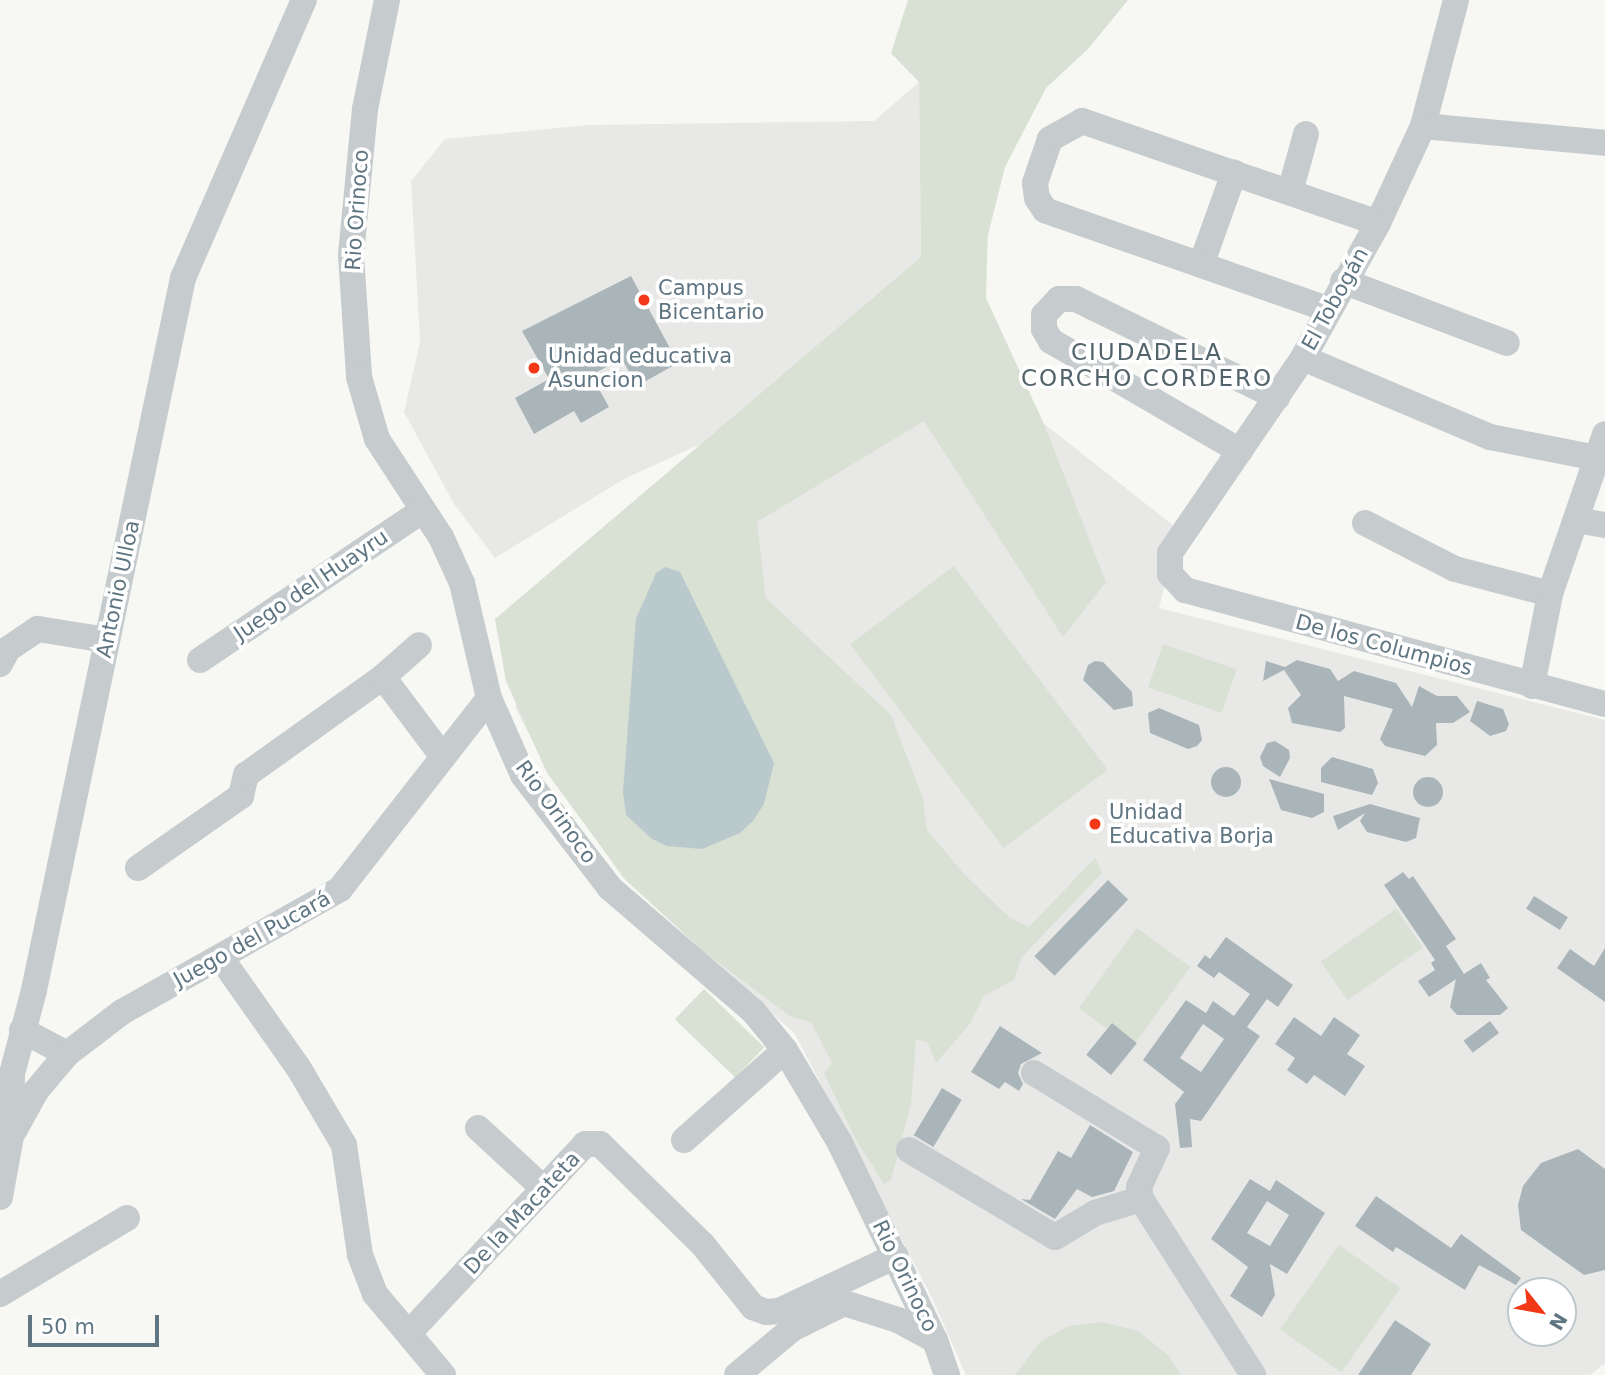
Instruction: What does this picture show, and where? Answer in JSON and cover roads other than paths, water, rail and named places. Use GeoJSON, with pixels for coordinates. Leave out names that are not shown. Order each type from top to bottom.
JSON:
{"type":"FeatureCollection","features":[{"type":"Feature","properties":{"kind":"street","name":"Antonio Ulloa"},"geometry":{"type":"LineString","coordinates":[[0,1197],[11,1136],[12,1074],[183,278],[304,0]]}},
{"type":"Feature","properties":{"kind":"street","name":"Rio Orinoco"},"geometry":{"type":"LineString","coordinates":[[387,0],[365,109],[351,256],[359,377],[377,439],[423,510],[462,583],[489,698],[523,775],[610,888],[753,1011],[785,1050],[840,1143],[935,1340],[947,1375]]}},
{"type":"Feature","properties":{"kind":"street","name":"El Tobogán"},"geometry":{"type":"LineString","coordinates":[[1170,574],[1170,553],[1303,358],[1326,309],[1378,223],[1423,127],[1456,0]]}},
{"type":"Feature","properties":{"kind":"street"},"geometry":{"type":"LineString","coordinates":[[1326,309],[1202,262],[1045,210],[1037,198],[1035,183],[1050,139],[1082,121],[1378,223]]}},
{"type":"Feature","properties":{"kind":"street"},"geometry":{"type":"LineString","coordinates":[[1423,127],[1605,144]]}},
{"type":"Feature","properties":{"kind":"street"},"geometry":{"type":"LineString","coordinates":[[1290,192],[1306,134]]}},
{"type":"Feature","properties":{"kind":"street"},"geometry":{"type":"LineString","coordinates":[[1202,262],[1234,173]]}},
{"type":"Feature","properties":{"kind":"street"},"geometry":{"type":"LineString","coordinates":[[1343,281],[1507,343]]}},
{"type":"Feature","properties":{"kind":"street"},"geometry":{"type":"LineString","coordinates":[[1240,450],[1051,341],[1044,329],[1044,314],[1059,299],[1076,299],[1277,397]]}},
{"type":"Feature","properties":{"kind":"street"},"geometry":{"type":"LineString","coordinates":[[1303,358],[1490,437],[1601,446],[1550,594],[1532,686]]}},
{"type":"Feature","properties":{"kind":"street","name":"Juego del Huayru"},"geometry":{"type":"LineString","coordinates":[[200,660],[423,510]]}},
{"type":"Feature","properties":{"kind":"street"},"geometry":{"type":"LineString","coordinates":[[1576,520],[1605,525]]}},
{"type":"Feature","properties":{"kind":"street"},"geometry":{"type":"LineString","coordinates":[[1365,523],[1455,569],[1550,594]]}},
{"type":"Feature","properties":{"kind":"street","name":"De los Columpios"},"geometry":{"type":"LineString","coordinates":[[1170,574],[1185,590],[1605,704]]}},
{"type":"Feature","properties":{"kind":"street"},"geometry":{"type":"LineString","coordinates":[[0,664],[14,643],[38,629],[107,639]]}},
{"type":"Feature","properties":{"kind":"street"},"geometry":{"type":"LineString","coordinates":[[138,868],[241,796],[246,775],[383,677],[419,645]]}},
{"type":"Feature","properties":{"kind":"street"},"geometry":{"type":"LineString","coordinates":[[383,677],[443,757]]}},
{"type":"Feature","properties":{"kind":"street","name":"Juego del Pucará"},"geometry":{"type":"LineString","coordinates":[[11,1136],[36,1091],[67,1054],[122,1012],[340,889],[489,698]]}},
{"type":"Feature","properties":{"kind":"street"},"geometry":{"type":"LineString","coordinates":[[220,958],[298,1068],[344,1145],[365,1275],[375,1294],[443,1375]]}},
{"type":"Feature","properties":{"kind":"street"},"geometry":{"type":"LineString","coordinates":[[22,1030],[67,1054]]}},
{"type":"Feature","properties":{"kind":"street"},"geometry":{"type":"LineString","coordinates":[[684,1140],[785,1050]]}},
{"type":"Feature","properties":{"kind":"street"},"geometry":{"type":"LineString","coordinates":[[1034,1073],[1157,1148],[1139,1187],[1142,1199],[1253,1375]]}},
{"type":"Feature","properties":{"kind":"street"},"geometry":{"type":"LineString","coordinates":[[478,1128],[542,1187]]}},
{"type":"Feature","properties":{"kind":"street","name":"De la Macateta"},"geometry":{"type":"LineString","coordinates":[[410,1333],[542,1187],[585,1144],[600,1144],[703,1245],[753,1307],[779,1311],[896,1256]]}},
{"type":"Feature","properties":{"kind":"street"},"geometry":{"type":"LineString","coordinates":[[909,1150],[1055,1237],[1095,1213],[1142,1199]]}},
{"type":"Feature","properties":{"kind":"street"},"geometry":{"type":"LineString","coordinates":[[0,1294],[127,1218]]}},
{"type":"Feature","properties":{"kind":"street"},"geometry":{"type":"LineString","coordinates":[[740,1374],[792,1329],[844,1303],[898,1320],[935,1340]]}},
{"type":"Feature","properties":{"kind":"place","name":"Campus Bicentario"},"geometry":{"type":"Point","coordinates":[644,300]}},
{"type":"Feature","properties":{"kind":"place","name":"Unidad educativa Asuncion"},"geometry":{"type":"Point","coordinates":[534,368]}},
{"type":"Feature","properties":{"kind":"place","name":"Unidad Educativa Borja"},"geometry":{"type":"Point","coordinates":[1095,824]}},
{"type":"Feature","properties":{"kind":"district","name":"CIUDADELA CORCHO CORDERO"},"geometry":{"type":"Point","coordinates":[1147,365]}}]}
